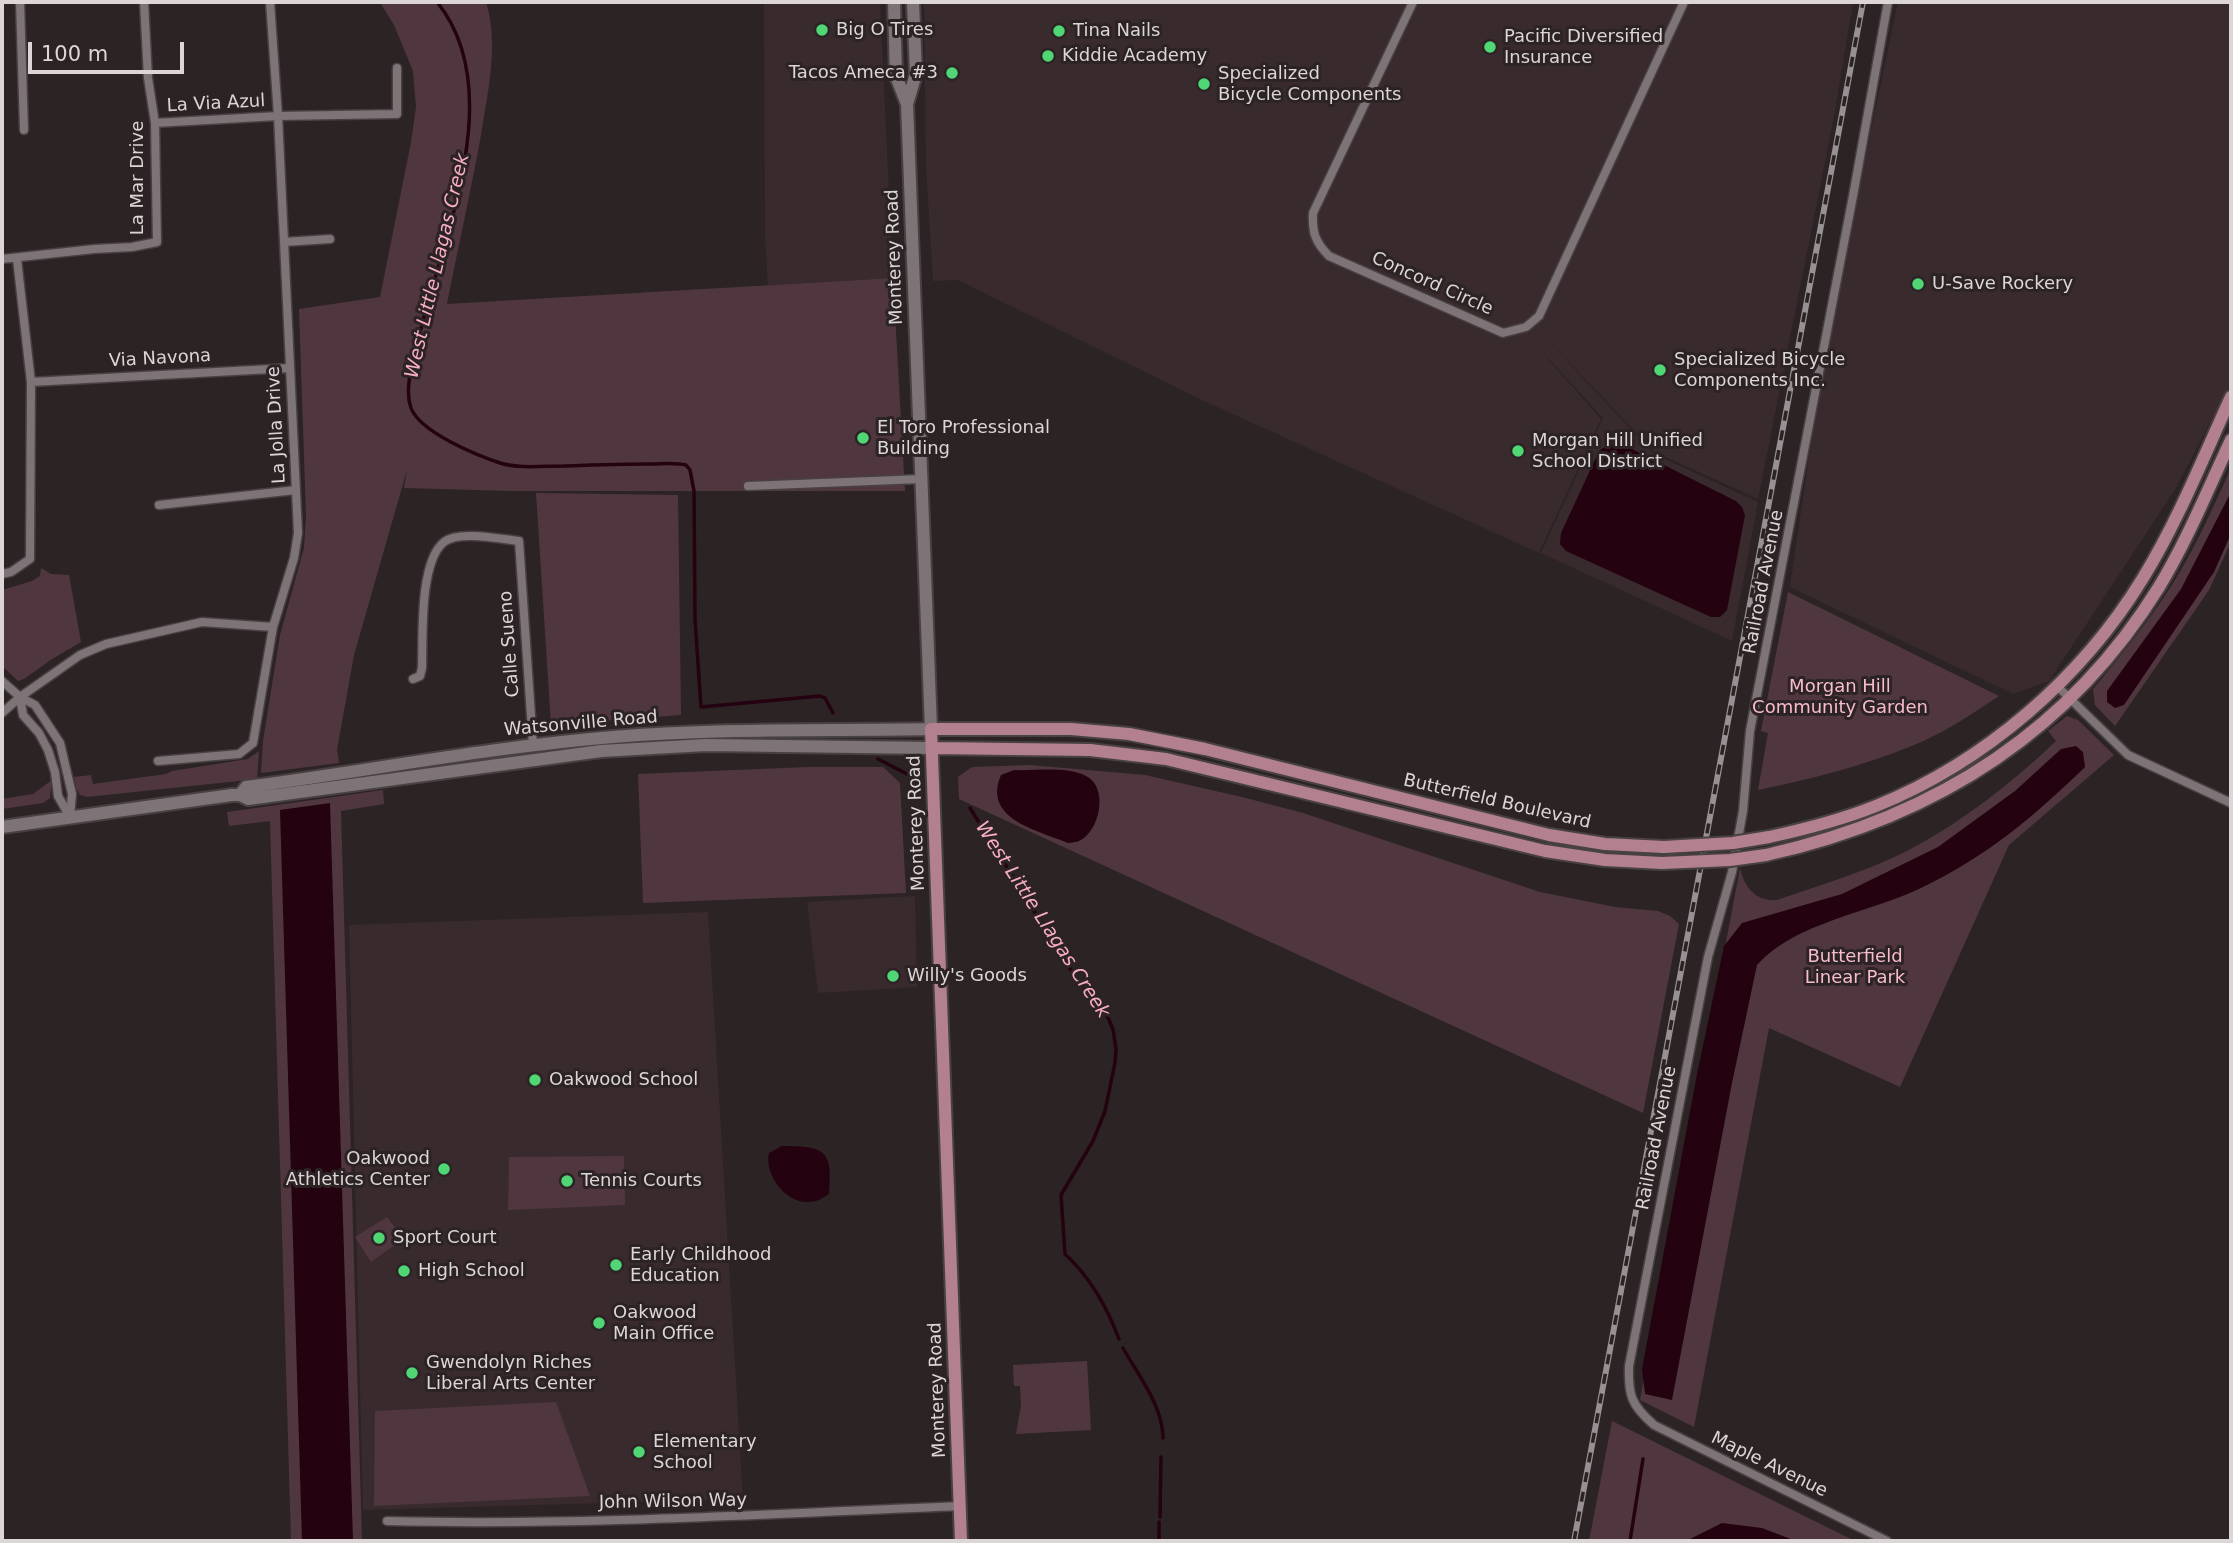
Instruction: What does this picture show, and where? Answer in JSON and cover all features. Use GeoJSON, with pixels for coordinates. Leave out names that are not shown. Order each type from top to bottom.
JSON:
{"type":"FeatureCollection","features":[{"type":"Feature","properties":{"kind":"main road","name":"Monterey Road"},"geometry":{"type":"LineString","coordinates":[[894,2],[896,76],[908,104]]}},
{"type":"Feature","properties":{"kind":"main road","name":"Monterey Road"},"geometry":{"type":"LineString","coordinates":[[913,2],[916,74],[908,104],[961,1541]]}},
{"type":"Feature","properties":{"kind":"main road","name":"Butterfield Boulevard"},"geometry":{"type":"LineString","coordinates":[[931,729],[1071,729],[1129,734],[1205,748],[1549,835],[1605,844],[1664,847],[1733,843],[1769,837],[1843,818],[1914,788],[1980,749],[2057,686],[2101,637],[2141,581],[2161,547],[2231,397]]}},
{"type":"Feature","properties":{"kind":"main road","name":"Butterfield Boulevard"},"geometry":{"type":"LineString","coordinates":[[932,748],[1090,750],[1166,759],[1545,851],[1605,860],[1662,863],[1730,860],[1766,855],[1847,834],[1920,804],[2000,756],[2070,699],[2115,648],[2158,589],[2177,555],[2231,440]]}},
{"type":"Feature","properties":{"kind":"main road","name":"Watsonville Road"},"geometry":{"type":"LineString","coordinates":[[2,827],[240,794],[246,788],[274,790],[533,745],[681,732],[931,729]]}},
{"type":"Feature","properties":{"kind":"main road","name":"Watsonville Road"},"geometry":{"type":"LineString","coordinates":[[325,782],[652,747],[932,748]]}},
{"type":"Feature","properties":{"kind":"street"},"geometry":{"type":"LineString","coordinates":[[20,2],[24,130]]}},
{"type":"Feature","properties":{"kind":"street","name":"La Mar Drive"},"geometry":{"type":"LineString","coordinates":[[2,259],[132,247],[157,242],[155,123],[148,78],[144,2]]}},
{"type":"Feature","properties":{"kind":"street","name":"La Jolla Drive"},"geometry":{"type":"LineString","coordinates":[[158,761],[239,754],[253,743],[274,627],[294,558],[298,533],[270,2]]}},
{"type":"Feature","properties":{"kind":"street","name":"Concord Circle"},"geometry":{"type":"LineString","coordinates":[[1413,2],[1313,213],[1312,230],[1318,245],[1329,256],[1503,332],[1526,327],[1539,316],[1684,2]]}},
{"type":"Feature","properties":{"kind":"street","name":"Railroad Avenue"},"geometry":{"type":"LineString","coordinates":[[1640,1413],[1629,1390],[1629,1366],[1708,957],[1732,872],[1743,811],[1750,731],[1851,209],[1888,2]]}},
{"type":"Feature","properties":{"kind":"street","name":"La Via Azul"},"geometry":{"type":"LineString","coordinates":[[155,123],[278,116],[397,114],[397,68]]}},
{"type":"Feature","properties":{"kind":"street"},"geometry":{"type":"LineString","coordinates":[[284,242],[330,239]]}},
{"type":"Feature","properties":{"kind":"street"},"geometry":{"type":"LineString","coordinates":[[2,575],[30,559],[31,382],[17,259]]}},
{"type":"Feature","properties":{"kind":"street","name":"Via Navona"},"geometry":{"type":"LineString","coordinates":[[31,382],[290,368]]}},
{"type":"Feature","properties":{"kind":"street"},"geometry":{"type":"LineString","coordinates":[[748,486],[921,479]]}},
{"type":"Feature","properties":{"kind":"street"},"geometry":{"type":"LineString","coordinates":[[159,505],[296,490]]}},
{"type":"Feature","properties":{"kind":"street","name":"Calle Sueno"},"geometry":{"type":"LineString","coordinates":[[413,679],[420,676],[422,668],[425,588],[435,555],[444,541],[461,536],[519,541],[533,745]]}},
{"type":"Feature","properties":{"kind":"street"},"geometry":{"type":"LineString","coordinates":[[2,713],[80,655],[106,644],[202,622],[274,627]]}},
{"type":"Feature","properties":{"kind":"street"},"geometry":{"type":"LineString","coordinates":[[2,681],[20,697],[36,705],[60,743],[72,794],[70,817]]}},
{"type":"Feature","properties":{"kind":"street"},"geometry":{"type":"LineString","coordinates":[[2057,686],[2128,755],[2231,803]]}},
{"type":"Feature","properties":{"kind":"street"},"geometry":{"type":"LineString","coordinates":[[20,697],[23,715],[39,733],[48,750],[55,772],[58,796],[70,817]]}},
{"type":"Feature","properties":{"kind":"street","name":"Maple Avenue"},"geometry":{"type":"LineString","coordinates":[[1640,1413],[1654,1425],[1887,1541]]}},
{"type":"Feature","properties":{"kind":"street","name":"John Wilson Way"},"geometry":{"type":"LineString","coordinates":[[387,1521],[718,1517],[960,1506]]}},
{"type":"Feature","properties":{"kind":"shaded area"},"geometry":{"type":"Polygon","coordinates":[[[764,2],[880,2],[893,278],[768,285],[765,236],[764,2]]]}},
{"type":"Feature","properties":{"kind":"shaded area"},"geometry":{"type":"Polygon","coordinates":[[[924,2],[1853,2],[1833,122],[1758,499],[1655,452],[1541,333],[1654,454],[1758,502],[1732,641],[1541,553],[1603,418],[1532,341],[1601,419],[1539,553],[1202,400],[958,280],[933,281],[926,168],[924,2]]]}},
{"type":"Feature","properties":{"kind":"shaded area"},"geometry":{"type":"Polygon","coordinates":[[[1898,2],[2231,2],[2231,383],[2176,488],[2049,681],[2013,694],[1790,587],[1823,359],[1898,2]]]}},
{"type":"Feature","properties":{"kind":"shaded area"},"geometry":{"type":"Polygon","coordinates":[[[1609,444],[1622,444],[1736,501],[1742,507],[1745,515],[1727,610],[1720,617],[1711,617],[1566,551],[1560,544],[1561,533],[1599,451],[1609,444]]]}},
{"type":"Feature","properties":{"kind":"shaded area"},"geometry":{"type":"Polygon","coordinates":[[[2231,492],[2231,534],[2214,572],[2124,705],[2115,708],[2107,702],[2107,691],[2181,589],[2231,492]]]}},
{"type":"Feature","properties":{"kind":"shaded area"},"geometry":{"type":"Polygon","coordinates":[[[2076,746],[2083,752],[2085,767],[2047,803],[1989,849],[1921,888],[1792,938],[1773,950],[1757,965],[1672,1400],[1645,1394],[1642,1369],[1697,1074],[1724,946],[1742,923],[1842,894],[1938,847],[2015,791],[2061,749],[2076,746]]]}},
{"type":"Feature","properties":{"kind":"shaded area"},"geometry":{"type":"Polygon","coordinates":[[[1014,770],[1069,771],[1086,776],[1098,790],[1099,809],[1092,829],[1078,841],[1068,843],[1016,821],[999,802],[997,790],[1001,775],[1014,770]]]}},
{"type":"Feature","properties":{"kind":"shaded area"},"geometry":{"type":"Polygon","coordinates":[[[330,803],[353,1541],[302,1541],[280,810],[330,803]]]}},
{"type":"Feature","properties":{"kind":"shaded area"},"geometry":{"type":"Polygon","coordinates":[[[915,896],[917,987],[818,993],[807,902],[915,896]]]}},
{"type":"Feature","properties":{"kind":"shaded area","name":"Oakwood School"},"geometry":{"type":"Polygon","coordinates":[[[708,912],[743,1499],[363,1510],[349,925],[708,912]]]}},
{"type":"Feature","properties":{"kind":"shaded area"},"geometry":{"type":"Polygon","coordinates":[[[782,1146],[808,1147],[823,1154],[829,1168],[829,1194],[819,1200],[800,1201],[791,1198],[778,1186],[768,1161],[769,1153],[782,1146]]]}},
{"type":"Feature","properties":{"kind":"shaded area"},"geometry":{"type":"Polygon","coordinates":[[[1722,1523],[1762,1528],[1796,1541],[1686,1541],[1722,1523]]]}},
{"type":"Feature","properties":{"kind":"green space"},"geometry":{"type":"Polygon","coordinates":[[[380,2],[486,2],[490,18],[492,51],[489,85],[447,304],[893,278],[905,491],[510,491],[404,488],[407,470],[354,655],[337,750],[339,763],[261,773],[263,741],[280,635],[304,548],[306,516],[299,309],[380,297],[411,142],[416,107],[413,71],[394,25],[380,2]]]}},
{"type":"Feature","properties":{"kind":"green space"},"geometry":{"type":"Polygon","coordinates":[[[2231,468],[2231,542],[2209,590],[2115,726],[2095,705],[2093,689],[2172,585],[2231,468]]]}},
{"type":"Feature","properties":{"kind":"green space"},"geometry":{"type":"Polygon","coordinates":[[[536,493],[678,495],[681,715],[551,725],[536,493]]]}},
{"type":"Feature","properties":{"kind":"green space"},"geometry":{"type":"Polygon","coordinates":[[[41,568],[51,574],[69,575],[81,642],[18,681],[2,666],[2,590],[32,581],[40,576],[41,568]]]}},
{"type":"Feature","properties":{"kind":"green space","name":"Morgan Hill Community Garden"},"geometry":{"type":"Polygon","coordinates":[[[1788,592],[1999,696],[1947,729],[1895,753],[1837,771],[1758,790],[1768,733],[1761,731],[1788,592]]]}},
{"type":"Feature","properties":{"kind":"green space","name":"Butterfield Linear Park"},"geometry":{"type":"Polygon","coordinates":[[[2067,716],[2078,720],[2114,755],[2009,845],[1900,1087],[1769,1028],[1694,1427],[1640,1400],[1740,868],[1752,892],[1763,899],[1777,900],[1891,859],[1947,828],[2004,787],[2056,741],[2048,731],[2067,716]]]}},
{"type":"Feature","properties":{"kind":"green space"},"geometry":{"type":"Polygon","coordinates":[[[259,751],[257,779],[87,797],[80,795],[74,777],[91,775],[93,784],[166,774],[248,759],[259,751]]]}},
{"type":"Feature","properties":{"kind":"green space"},"geometry":{"type":"Polygon","coordinates":[[[1030,765],[1145,775],[1242,797],[1303,813],[1540,892],[1615,907],[1658,911],[1670,916],[1679,924],[1643,1113],[959,799],[958,777],[972,767],[1030,765]]]}},
{"type":"Feature","properties":{"kind":"green space"},"geometry":{"type":"Polygon","coordinates":[[[808,767],[883,767],[900,783],[906,893],[643,903],[638,774],[808,767]]]}},
{"type":"Feature","properties":{"kind":"green space"},"geometry":{"type":"Polygon","coordinates":[[[52,780],[50,798],[43,803],[2,809],[2,799],[33,794],[52,780]]]}},
{"type":"Feature","properties":{"kind":"green space"},"geometry":{"type":"Polygon","coordinates":[[[383,790],[384,804],[341,811],[362,1541],[291,1541],[270,821],[229,826],[227,812],[383,790]]]}},
{"type":"Feature","properties":{"kind":"green space","name":"Tennis Courts"},"geometry":{"type":"Polygon","coordinates":[[[624,1156],[625,1205],[508,1210],[509,1157],[624,1156]]]}},
{"type":"Feature","properties":{"kind":"green space","name":"Sport Court"},"geometry":{"type":"Polygon","coordinates":[[[387,1217],[403,1239],[371,1262],[355,1237],[387,1217]]]}},
{"type":"Feature","properties":{"kind":"green space"},"geometry":{"type":"Polygon","coordinates":[[[1087,1361],[1091,1430],[1016,1434],[1021,1405],[1020,1386],[1014,1386],[1013,1365],[1087,1361]]]}},
{"type":"Feature","properties":{"kind":"green space"},"geometry":{"type":"Polygon","coordinates":[[[556,1402],[590,1496],[374,1506],[375,1411],[556,1402]]]}},
{"type":"Feature","properties":{"kind":"green space"},"geometry":{"type":"Polygon","coordinates":[[[1612,1421],[1855,1541],[1589,1541],[1612,1421]]]}},
{"type":"Feature","properties":{"kind":"waterway","name":"West Little Llagas Creek"},"geometry":{"type":"LineString","coordinates":[[437,2],[458,39],[468,80],[469,124],[453,217],[411,368],[408,393],[416,417],[450,442],[508,465],[686,465],[690,470],[694,491],[695,619],[701,707],[820,696],[825,698],[833,713]]}},
{"type":"Feature","properties":{"kind":"waterway","name":"West Little Llagas Creek"},"geometry":{"type":"LineString","coordinates":[[878,759],[911,776]]}},
{"type":"Feature","properties":{"kind":"waterway","name":"West Little Llagas Creek"},"geometry":{"type":"LineString","coordinates":[[970,808],[1074,975],[1105,1011],[1113,1029],[1115,1063],[1105,1111],[1093,1141],[1061,1195],[1065,1254],[1097,1293],[1119,1339]]}},
{"type":"Feature","properties":{"kind":"waterway","name":"West Little Llagas Creek"},"geometry":{"type":"LineString","coordinates":[[1123,1348],[1159,1414],[1163,1438]]}},
{"type":"Feature","properties":{"kind":"waterway","name":"West Little Llagas Creek"},"geometry":{"type":"LineString","coordinates":[[1160,1517],[1161,1457]]}},
{"type":"Feature","properties":{"kind":"waterway"},"geometry":{"type":"LineString","coordinates":[[1630,1541],[1643,1459]]}},
{"type":"Feature","properties":{"kind":"waterway","name":"West Little Llagas Creek"},"geometry":{"type":"LineString","coordinates":[[1159,1522],[1159,1541]]}},
{"type":"Feature","properties":{"kind":"railway"},"geometry":{"type":"LineString","coordinates":[[1574,1541],[1863,2]]}},
{"type":"Feature","properties":{"kind":"place","name":"Big O Tires"},"geometry":{"type":"Point","coordinates":[822,30]}},
{"type":"Feature","properties":{"kind":"place","name":"Tina Nails"},"geometry":{"type":"Point","coordinates":[1059,31]}},
{"type":"Feature","properties":{"kind":"place","name":"Pacific Diversified Insurance"},"geometry":{"type":"Point","coordinates":[1490,47]}},
{"type":"Feature","properties":{"kind":"place","name":"Kiddie Academy"},"geometry":{"type":"Point","coordinates":[1048,56]}},
{"type":"Feature","properties":{"kind":"place","name":"Tacos Ameca #3"},"geometry":{"type":"Point","coordinates":[952,73]}},
{"type":"Feature","properties":{"kind":"place","name":"Specialized Bicycle Components"},"geometry":{"type":"Point","coordinates":[1204,84]}},
{"type":"Feature","properties":{"kind":"place","name":"U-Save Rockery"},"geometry":{"type":"Point","coordinates":[1918,284]}},
{"type":"Feature","properties":{"kind":"place","name":"Specialized Bicycle Components Inc."},"geometry":{"type":"Point","coordinates":[1660,370]}},
{"type":"Feature","properties":{"kind":"place","name":"El Toro Professional Building"},"geometry":{"type":"Point","coordinates":[863,438]}},
{"type":"Feature","properties":{"kind":"place","name":"Morgan Hill Unified School District"},"geometry":{"type":"Point","coordinates":[1518,451]}},
{"type":"Feature","properties":{"kind":"place","name":"Willy's Goods"},"geometry":{"type":"Point","coordinates":[893,976]}},
{"type":"Feature","properties":{"kind":"place","name":"Oakwood School"},"geometry":{"type":"Point","coordinates":[535,1080]}},
{"type":"Feature","properties":{"kind":"place","name":"Oakwood Athletics Center"},"geometry":{"type":"Point","coordinates":[444,1169]}},
{"type":"Feature","properties":{"kind":"place","name":"Tennis Courts"},"geometry":{"type":"Point","coordinates":[567,1181]}},
{"type":"Feature","properties":{"kind":"place","name":"Sport Court"},"geometry":{"type":"Point","coordinates":[379,1238]}},
{"type":"Feature","properties":{"kind":"place","name":"Early Childhood Education"},"geometry":{"type":"Point","coordinates":[616,1265]}},
{"type":"Feature","properties":{"kind":"place","name":"High School"},"geometry":{"type":"Point","coordinates":[404,1271]}},
{"type":"Feature","properties":{"kind":"place","name":"Oakwood Main Office"},"geometry":{"type":"Point","coordinates":[599,1323]}},
{"type":"Feature","properties":{"kind":"place","name":"Gwendolyn Riches Liberal Arts Center"},"geometry":{"type":"Point","coordinates":[412,1373]}},
{"type":"Feature","properties":{"kind":"place","name":"Elementary School"},"geometry":{"type":"Point","coordinates":[639,1452]}}]}
